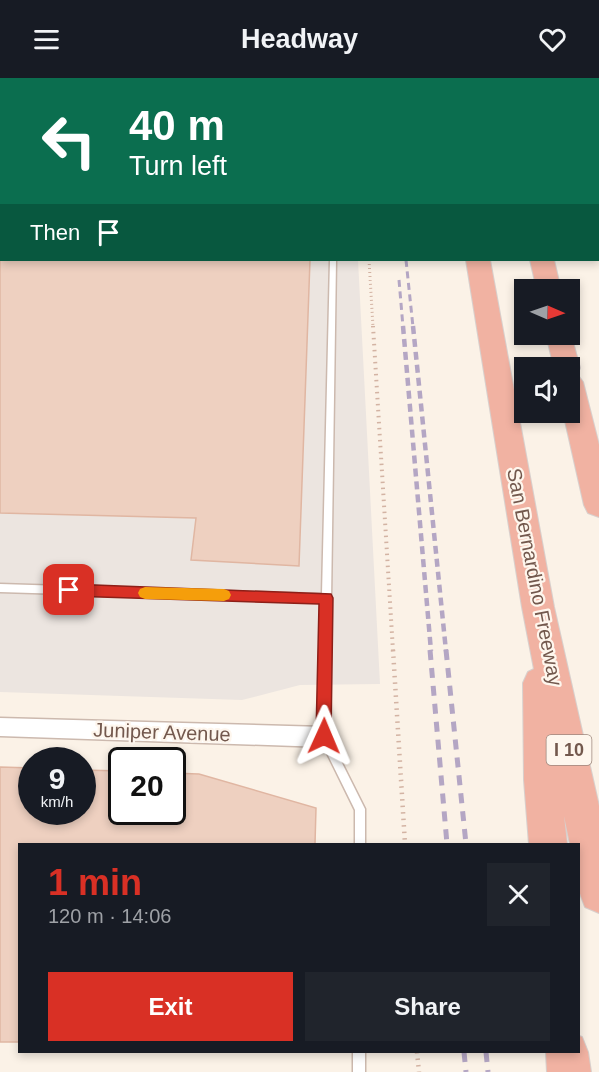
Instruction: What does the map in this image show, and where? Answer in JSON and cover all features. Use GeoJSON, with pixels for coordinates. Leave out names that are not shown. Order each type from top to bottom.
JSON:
{"type":"FeatureCollection","features":[{"type":"Feature","properties":{"kind":"highway","name":"San Bernardino Freeway"},"geometry":{"type":"LineString","coordinates":[[478,261],[538,607],[599,893]]}},
{"type":"Feature","properties":{"kind":"highway"},"geometry":{"type":"LineString","coordinates":[[542,261],[546,279]]}},
{"type":"Feature","properties":{"kind":"highway"},"geometry":{"type":"LineString","coordinates":[[580,419],[593,466],[599,505]]}},
{"type":"Feature","properties":{"kind":"highway"},"geometry":{"type":"LineString","coordinates":[[538,607],[542,780],[548,843]]}},
{"type":"Feature","properties":{"kind":"highway"},"geometry":{"type":"LineString","coordinates":[[567,1053],[569,1072]]}},
{"type":"Feature","properties":{"kind":"street","name":"Juniper Avenue"},"geometry":{"type":"LineString","coordinates":[[0,727],[324,736]]}},
{"type":"Feature","properties":{"kind":"lane"},"geometry":{"type":"LineString","coordinates":[[333,261],[324,736],[360,809],[360,843]]}},
{"type":"Feature","properties":{"kind":"lane"},"geometry":{"type":"LineString","coordinates":[[0,588],[326,598]]}},
{"type":"Feature","properties":{"kind":"lane"},"geometry":{"type":"LineString","coordinates":[[359,1053],[359,1072]]}},
{"type":"Feature","properties":{"kind":"path"},"geometry":{"type":"LineString","coordinates":[[369,261],[405,843]]}},
{"type":"Feature","properties":{"kind":"path"},"geometry":{"type":"LineString","coordinates":[[417,1053],[419,1072]]}},
{"type":"Feature","properties":{"kind":"shaded area"},"geometry":{"type":"Polygon","coordinates":[[[0,261],[358,261],[380,684],[300,685],[242,700],[0,692],[0,261]]]}},
{"type":"Feature","properties":{"kind":"building"},"geometry":{"type":"Polygon","coordinates":[[[0,261],[310,261],[299,566],[191,560],[196,518],[0,513],[0,261]]]}},
{"type":"Feature","properties":{"kind":"building"},"geometry":{"type":"Polygon","coordinates":[[[0,767],[18,768],[18,825],[96,825],[96,770],[108,771],[108,825],[186,825],[186,774],[199,774],[316,808],[315,843],[18,843],[18,1042],[0,1042],[0,767]]]}},
{"type":"Feature","properties":{"kind":"railway"},"geometry":{"type":"LineString","coordinates":[[406,261],[413,327]]}},
{"type":"Feature","properties":{"kind":"railway"},"geometry":{"type":"LineString","coordinates":[[399,280],[403,327]]}},
{"type":"Feature","properties":{"kind":"railway"},"geometry":{"type":"LineString","coordinates":[[403,326],[431,651]]}},
{"type":"Feature","properties":{"kind":"railway"},"geometry":{"type":"LineString","coordinates":[[413,326],[446,651]]}},
{"type":"Feature","properties":{"kind":"railway"},"geometry":{"type":"LineString","coordinates":[[430,650],[447,843]]}},
{"type":"Feature","properties":{"kind":"railway"},"geometry":{"type":"LineString","coordinates":[[446,650],[466,843]]}},
{"type":"Feature","properties":{"kind":"railway"},"geometry":{"type":"LineString","coordinates":[[464,1053],[466,1072]]}},
{"type":"Feature","properties":{"kind":"railway"},"geometry":{"type":"LineString","coordinates":[[486,1053],[488,1072]]}},
{"type":"Feature","properties":{"kind":"slow traffic"},"geometry":{"type":"LineString","coordinates":[[145,593],[224,595]]}},
{"type":"Feature","properties":{"kind":"route"},"geometry":{"type":"LineString","coordinates":[[69,590],[326,598],[324,736]]}}]}
